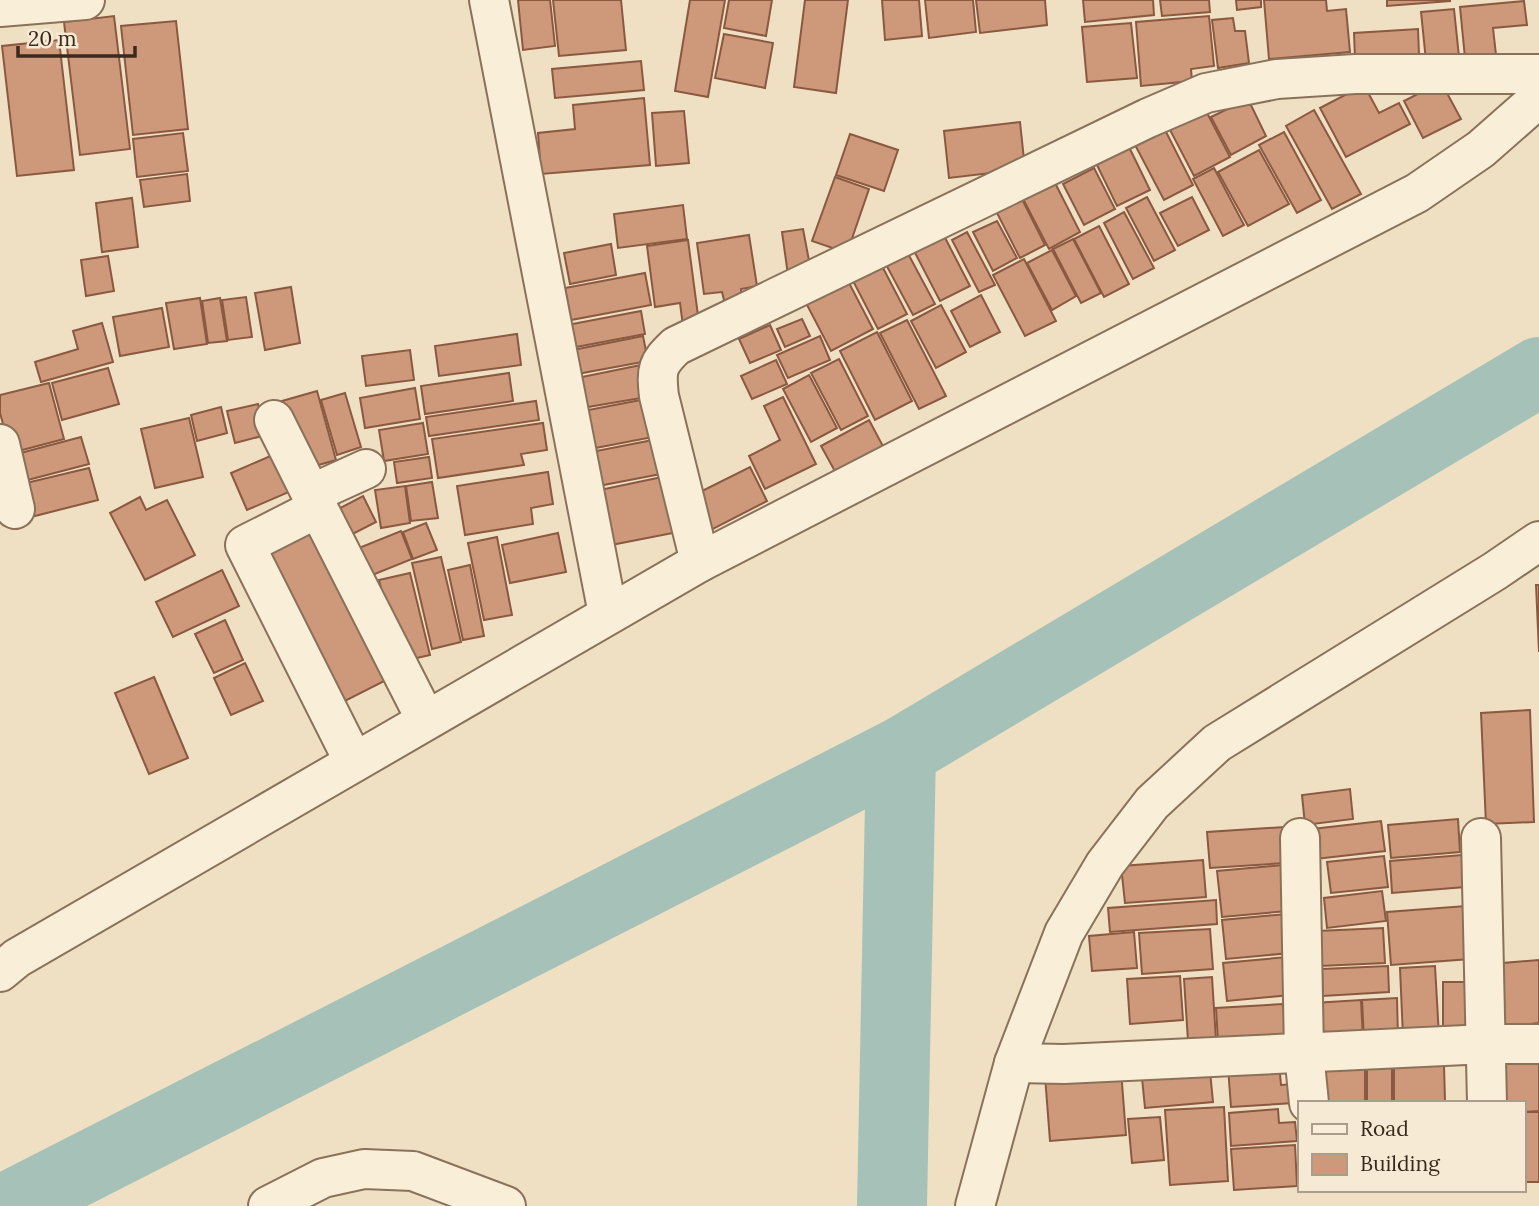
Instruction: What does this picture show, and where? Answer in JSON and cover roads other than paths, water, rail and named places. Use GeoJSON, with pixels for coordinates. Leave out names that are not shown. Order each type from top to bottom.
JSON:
{"type":"FeatureCollection","features":[{"type":"Feature","properties":{"kind":"street"},"geometry":{"type":"LineString","coordinates":[[0,7],[85,0]]}},
{"type":"Feature","properties":{"kind":"street"},"geometry":{"type":"LineString","coordinates":[[489,0],[608,614]]}},
{"type":"Feature","properties":{"kind":"street"},"geometry":{"type":"LineString","coordinates":[[700,562],[659,396],[657,374],[663,358],[676,345],[1206,93],[1277,79],[1355,74],[1539,74]]}},
{"type":"Feature","properties":{"kind":"street"},"geometry":{"type":"LineString","coordinates":[[5,964],[700,562],[1417,193],[1482,149],[1531,105],[1539,94]]}},
{"type":"Feature","properties":{"kind":"street"},"geometry":{"type":"LineString","coordinates":[[274,420],[426,720]]}},
{"type":"Feature","properties":{"kind":"street"},"geometry":{"type":"LineString","coordinates":[[0,444],[15,509]]}},
{"type":"Feature","properties":{"kind":"street"},"geometry":{"type":"LineString","coordinates":[[354,762],[245,545],[366,470]]}},
{"type":"Feature","properties":{"kind":"street"},"geometry":{"type":"LineString","coordinates":[[975,1206],[1014,1063],[1064,933],[1105,864],[1152,803],[1217,743],[1539,541]]}},
{"type":"Feature","properties":{"kind":"street"},"geometry":{"type":"LineString","coordinates":[[1300,838],[1304,1053],[1309,1101]]}},
{"type":"Feature","properties":{"kind":"street"},"geometry":{"type":"LineString","coordinates":[[1481,838],[1487,1101]]}},
{"type":"Feature","properties":{"kind":"street"},"geometry":{"type":"LineString","coordinates":[[1014,1063],[1064,1064],[1487,1044],[1539,1044]]}},
{"type":"Feature","properties":{"kind":"street"},"geometry":{"type":"LineString","coordinates":[[268,1206],[323,1178],[364,1169],[414,1171],[506,1206]]}},
{"type":"Feature","properties":{"kind":"waterway"},"geometry":{"type":"LineString","coordinates":[[10,1206],[901,752],[1539,372]]}},
{"type":"Feature","properties":{"kind":"waterway"},"geometry":{"type":"LineString","coordinates":[[892,1206],[901,752]]}}]}
